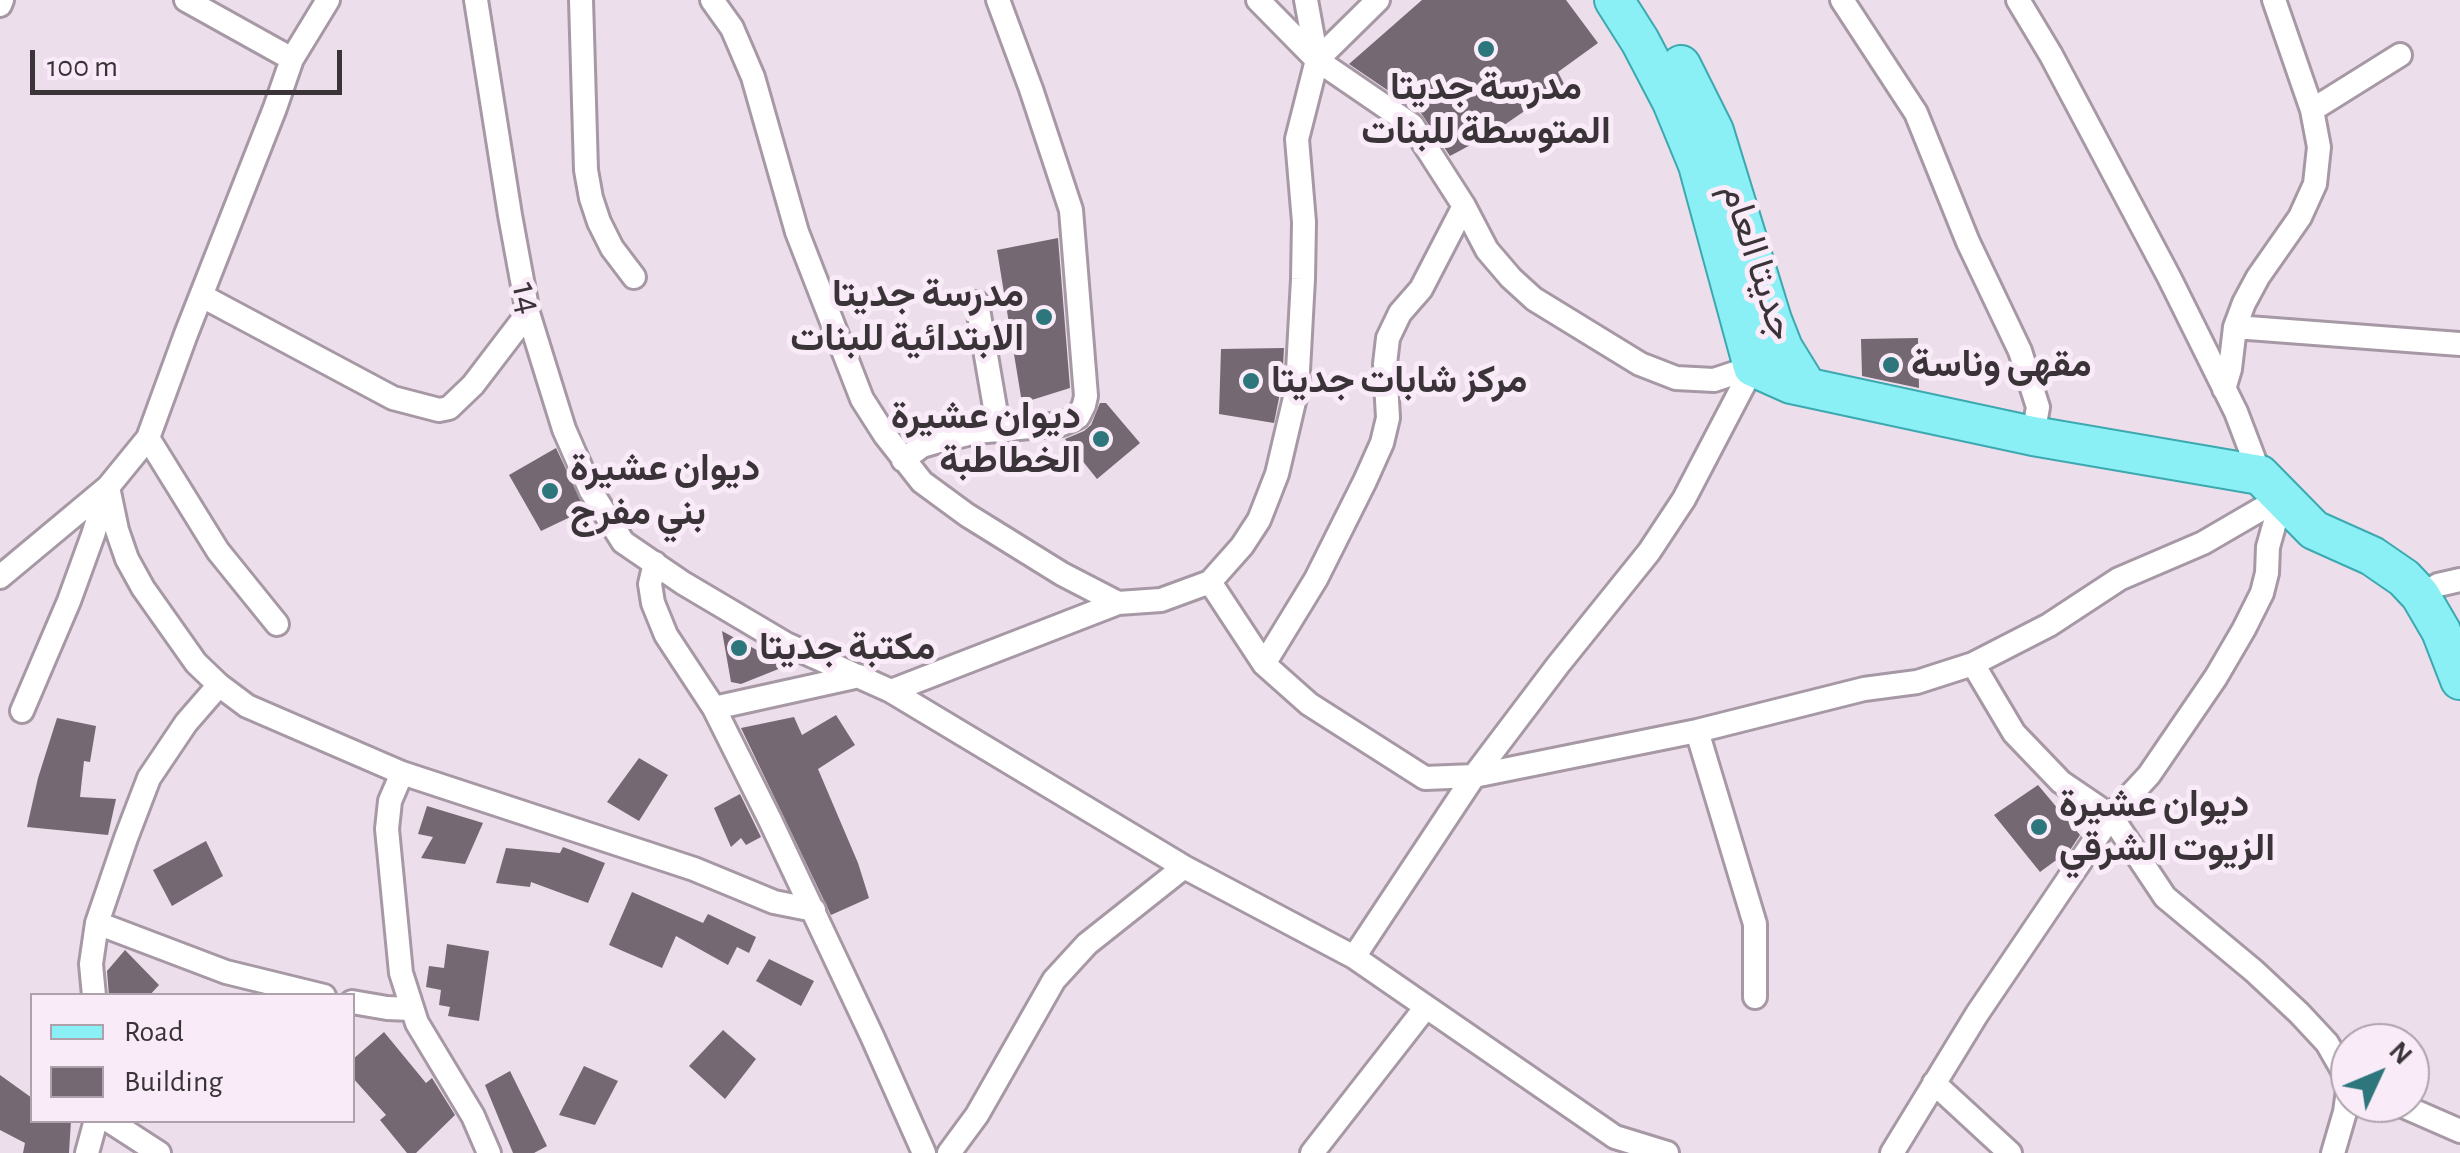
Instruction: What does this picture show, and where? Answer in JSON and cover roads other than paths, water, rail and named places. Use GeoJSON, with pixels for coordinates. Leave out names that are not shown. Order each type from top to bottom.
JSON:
{"type":"FeatureCollection","features":[{"type":"Feature","properties":{"kind":"main road","name":"جديتا العام"},"geometry":{"type":"LineString","coordinates":[[1614,0],[1672,102],[1698,165],[1754,367],[1807,387]]}},
{"type":"Feature","properties":{"kind":"main road","name":"جديتا العام"},"geometry":{"type":"LineString","coordinates":[[1641,0],[1714,131],[1772,320],[1783,348],[1807,387]]}},
{"type":"Feature","properties":{"kind":"main road"},"geometry":{"type":"LineString","coordinates":[[1807,387],[2271,486],[2314,530],[2372,556],[2404,578],[2420,595],[2442,631],[2460,680]]}},
{"type":"Feature","properties":{"kind":"street"},"geometry":{"type":"LineString","coordinates":[[186,0],[292,59]]}},
{"type":"Feature","properties":{"kind":"street"},"geometry":{"type":"LineString","coordinates":[[0,577],[102,492],[148,438],[292,59],[328,0]]}},
{"type":"Feature","properties":{"kind":"street","name":"14"},"geometry":{"type":"LineString","coordinates":[[476,0],[528,313],[564,429],[591,491],[623,542],[786,644],[891,691],[1184,867],[1354,957],[1609,1145],[1667,1153]]}},
{"type":"Feature","properties":{"kind":"street"},"geometry":{"type":"LineString","coordinates":[[581,0],[586,170],[591,198],[612,248],[634,277]]}},
{"type":"Feature","properties":{"kind":"street"},"geometry":{"type":"LineString","coordinates":[[712,0],[732,28],[753,77],[797,232],[862,398],[903,460],[922,482],[966,515],[1118,603]]}},
{"type":"Feature","properties":{"kind":"street"},"geometry":{"type":"LineString","coordinates":[[903,460],[922,446],[939,440],[976,432],[1062,424],[1078,416],[1086,396],[1071,210],[998,0]]}},
{"type":"Feature","properties":{"kind":"street"},"geometry":{"type":"LineString","coordinates":[[1258,0],[1317,60],[1412,126],[1464,206],[1487,250],[1534,298],[1640,364],[1676,378],[1714,380],[1754,367]]}},
{"type":"Feature","properties":{"kind":"street"},"geometry":{"type":"LineString","coordinates":[[891,691],[1118,603],[1161,600],[1210,582],[1260,520],[1277,474],[1296,390],[1304,222],[1297,139],[1317,60],[1306,0]]}},
{"type":"Feature","properties":{"kind":"street"},"geometry":{"type":"LineString","coordinates":[[1317,60],[1378,0]]}},
{"type":"Feature","properties":{"kind":"street"},"geometry":{"type":"LineString","coordinates":[[1842,0],[1916,112],[1968,242],[2020,352],[2038,407],[2032,436]]}},
{"type":"Feature","properties":{"kind":"street"},"geometry":{"type":"LineString","coordinates":[[1892,1153],[1977,1014],[2111,816],[2149,774],[2216,677],[2262,593],[2267,574],[2271,486],[2170,276],[2052,55],[2018,0]]}},
{"type":"Feature","properties":{"kind":"street"},"geometry":{"type":"LineString","coordinates":[[2224,389],[2235,327],[2251,290],[2300,217],[2315,184],[2319,147],[2312,110],[2274,0]]}},
{"type":"Feature","properties":{"kind":"street"},"geometry":{"type":"LineString","coordinates":[[2312,110],[2400,54]]}},
{"type":"Feature","properties":{"kind":"street"},"geometry":{"type":"LineString","coordinates":[[1264,664],[1316,579],[1366,481],[1388,418],[1388,338],[1400,313],[1421,290],[1464,206]]}},
{"type":"Feature","properties":{"kind":"street"},"geometry":{"type":"LineString","coordinates":[[202,296],[394,398],[438,410],[449,408],[473,386],[528,313]]}},
{"type":"Feature","properties":{"kind":"street"},"geometry":{"type":"LineString","coordinates":[[977,303],[999,431]]}},
{"type":"Feature","properties":{"kind":"street"},"geometry":{"type":"LineString","coordinates":[[2235,327],[2460,344]]}},
{"type":"Feature","properties":{"kind":"street"},"geometry":{"type":"LineString","coordinates":[[1354,957],[1474,776],[1649,552],[1684,499],[1754,367]]}},
{"type":"Feature","properties":{"kind":"street"},"geometry":{"type":"LineString","coordinates":[[148,438],[218,551],[278,624]]}},
{"type":"Feature","properties":{"kind":"street"},"geometry":{"type":"LineString","coordinates":[[1210,582],[1264,664],[1309,704],[1425,778],[1474,776],[1697,732],[1864,688],[1917,682],[1973,664],[2049,625],[2118,580],[2203,543],[2271,486]]}},
{"type":"Feature","properties":{"kind":"street"},"geometry":{"type":"LineString","coordinates":[[102,492],[135,573],[196,663],[247,706],[402,773],[694,869],[774,902],[814,910]]}},
{"type":"Feature","properties":{"kind":"street"},"geometry":{"type":"LineString","coordinates":[[22,711],[93,535],[102,492]]}},
{"type":"Feature","properties":{"kind":"street"},"geometry":{"type":"LineString","coordinates":[[655,562],[650,584],[666,635],[714,708],[814,910],[924,1153]]}},
{"type":"Feature","properties":{"kind":"street"},"geometry":{"type":"LineString","coordinates":[[2420,595],[2438,584],[2460,580]]}},
{"type":"Feature","properties":{"kind":"street"},"geometry":{"type":"LineString","coordinates":[[1973,664],[2014,733],[2060,782],[2111,816],[2166,897],[2299,1012],[2330,1048]]}},
{"type":"Feature","properties":{"kind":"street"},"geometry":{"type":"LineString","coordinates":[[714,708],[859,676]]}},
{"type":"Feature","properties":{"kind":"street"},"geometry":{"type":"LineString","coordinates":[[94,993],[91,964],[97,923],[150,778],[186,723],[219,685]]}},
{"type":"Feature","properties":{"kind":"street"},"geometry":{"type":"LineString","coordinates":[[1697,732],[1754,924],[1755,996]]}},
{"type":"Feature","properties":{"kind":"street"},"geometry":{"type":"LineString","coordinates":[[402,773],[390,801],[387,830],[401,973],[411,1009],[474,1116],[488,1153]]}},
{"type":"Feature","properties":{"kind":"street"},"geometry":{"type":"LineString","coordinates":[[949,1153],[977,1115],[1054,980],[1087,944],[1184,867]]}},
{"type":"Feature","properties":{"kind":"street"},"geometry":{"type":"LineString","coordinates":[[97,923],[226,972],[312,993]]}},
{"type":"Feature","properties":{"kind":"street"},"geometry":{"type":"LineString","coordinates":[[355,1003],[411,1009]]}},
{"type":"Feature","properties":{"kind":"street"},"geometry":{"type":"LineString","coordinates":[[1312,1153],[1426,1007]]}},
{"type":"Feature","properties":{"kind":"street"},"geometry":{"type":"LineString","coordinates":[[1934,1082],[2010,1153]]}},
{"type":"Feature","properties":{"kind":"street"},"geometry":{"type":"LineString","coordinates":[[2430,1118],[2460,1131]]}},
{"type":"Feature","properties":{"kind":"street"},"geometry":{"type":"LineString","coordinates":[[88,1153],[95,1123]]}},
{"type":"Feature","properties":{"kind":"street"},"geometry":{"type":"LineString","coordinates":[[113,1123],[159,1153]]}},
{"type":"Feature","properties":{"kind":"street"},"geometry":{"type":"LineString","coordinates":[[2333,1153],[2342,1123]]}},
{"type":"Feature","properties":{"kind":"place","name":"مدرسة جديتا المتوسطة للبنات"},"geometry":{"type":"Point","coordinates":[1486,49]}},
{"type":"Feature","properties":{"kind":"place","name":"مدرسة جديتا الابتدائية للبنات"},"geometry":{"type":"Point","coordinates":[1044,317]}},
{"type":"Feature","properties":{"kind":"place","name":"مقهى وناسة"},"geometry":{"type":"Point","coordinates":[1891,365]}},
{"type":"Feature","properties":{"kind":"place","name":"مركز شابات جديتا"},"geometry":{"type":"Point","coordinates":[1251,381]}},
{"type":"Feature","properties":{"kind":"place","name":"ديوان عشيرة الخطاطبة"},"geometry":{"type":"Point","coordinates":[1101,439]}},
{"type":"Feature","properties":{"kind":"place","name":"ديوان عشيرة بني مفرج"},"geometry":{"type":"Point","coordinates":[550,491]}},
{"type":"Feature","properties":{"kind":"place","name":"مكتبة جديتا"},"geometry":{"type":"Point","coordinates":[739,648]}},
{"type":"Feature","properties":{"kind":"place","name":"ديوان عشيرة الزيوت الشرقي"},"geometry":{"type":"Point","coordinates":[2039,827]}}]}
